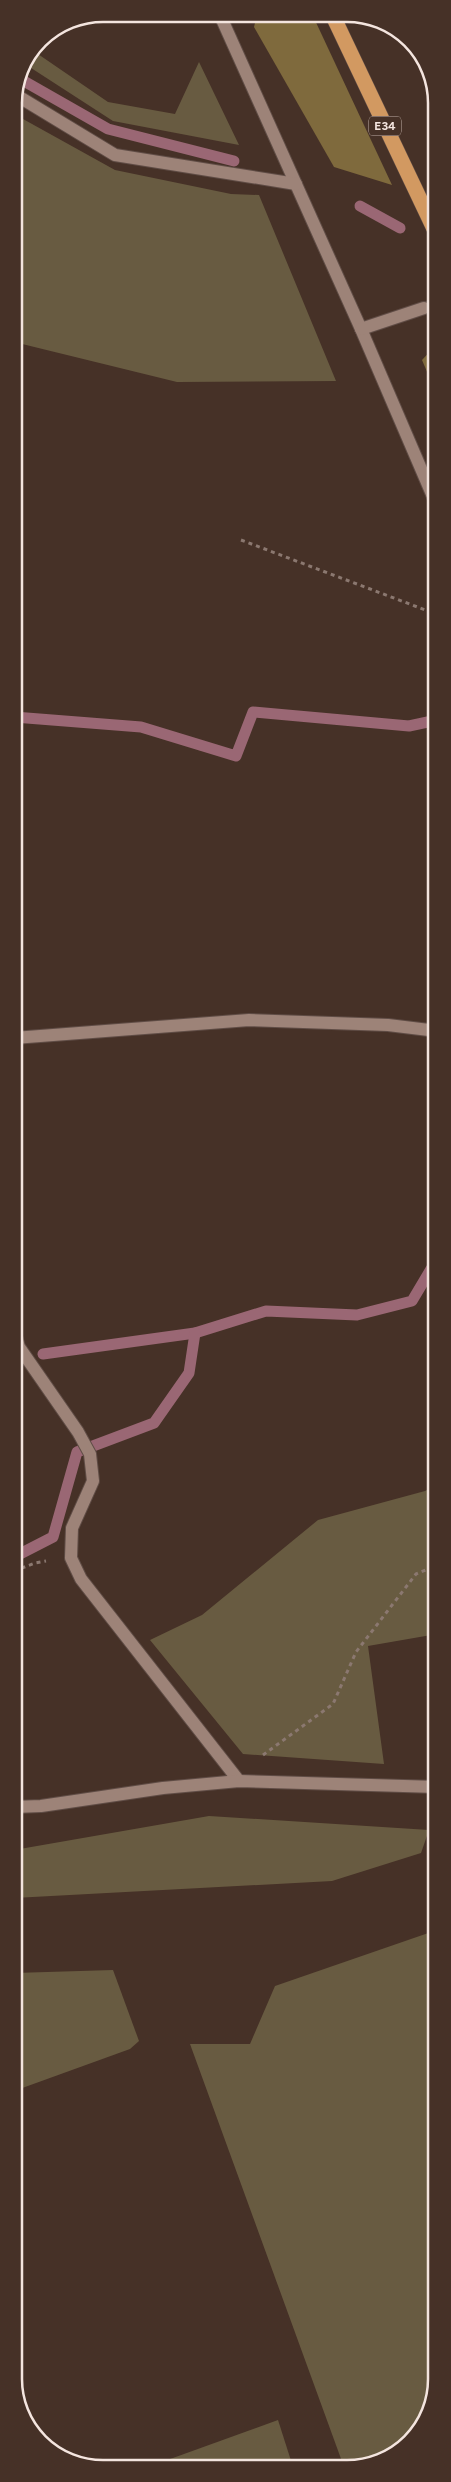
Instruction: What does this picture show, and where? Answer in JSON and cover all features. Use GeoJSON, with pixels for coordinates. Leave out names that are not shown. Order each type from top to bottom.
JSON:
{"type":"FeatureCollection","features":[{"type":"Feature","properties":{"kind":"highway","name":"E34"},"geometry":{"type":"LineString","coordinates":[[336,22],[429,221]]}},
{"type":"Feature","properties":{"kind":"street"},"geometry":{"type":"LineString","coordinates":[[223,22],[361,329],[429,487]]}},
{"type":"Feature","properties":{"kind":"street"},"geometry":{"type":"LineString","coordinates":[[23,98],[115,155],[296,184]]}},
{"type":"Feature","properties":{"kind":"street"},"geometry":{"type":"LineString","coordinates":[[361,329],[424,308]]}},
{"type":"Feature","properties":{"kind":"street"},"geometry":{"type":"LineString","coordinates":[[23,1037],[248,1020],[388,1025],[429,1029]]}},
{"type":"Feature","properties":{"kind":"street"},"geometry":{"type":"LineString","coordinates":[[22,1351],[78,1432],[90,1454],[93,1480],[72,1528],[71,1558],[81,1579],[239,1781]]}},
{"type":"Feature","properties":{"kind":"street"},"geometry":{"type":"LineString","coordinates":[[22,1807],[41,1806],[164,1788],[239,1781],[429,1786]]}},
{"type":"Feature","properties":{"kind":"path"},"geometry":{"type":"LineString","coordinates":[[242,540],[429,611]]}},
{"type":"Feature","properties":{"kind":"path"},"geometry":{"type":"LineString","coordinates":[[22,1568],[35,1563],[71,1558]]}},
{"type":"Feature","properties":{"kind":"path"},"geometry":{"type":"LineString","coordinates":[[239,1781],[260,1757],[333,1704],[356,1652],[416,1574],[429,1568]]}},
{"type":"Feature","properties":{"kind":"shaded area"},"geometry":{"type":"Polygon","coordinates":[[[255,22],[316,22],[392,185],[334,167],[254,27],[255,22]]]}},
{"type":"Feature","properties":{"kind":"shaded area"},"geometry":{"type":"Polygon","coordinates":[[[39,55],[108,102],[175,114],[199,62],[239,145],[113,121],[31,68],[39,55]]]}},
{"type":"Feature","properties":{"kind":"shaded area"},"geometry":{"type":"Polygon","coordinates":[[[23,119],[115,170],[231,194],[259,195],[336,381],[177,382],[23,344],[23,119]]]}},
{"type":"Feature","properties":{"kind":"shaded area"},"geometry":{"type":"Polygon","coordinates":[[[429,353],[429,376],[422,360],[429,353]]]}},
{"type":"Feature","properties":{"kind":"shaded area"},"geometry":{"type":"Polygon","coordinates":[[[429,1489],[429,1635],[368,1646],[384,1764],[243,1754],[150,1640],[202,1615],[318,1520],[429,1489]]]}},
{"type":"Feature","properties":{"kind":"shaded area"},"geometry":{"type":"Polygon","coordinates":[[[209,1816],[429,1830],[421,1853],[332,1881],[22,1898],[22,1849],[209,1816]]]}},
{"type":"Feature","properties":{"kind":"shaded area"},"geometry":{"type":"Polygon","coordinates":[[[429,1933],[428,2389],[418,2419],[397,2443],[383,2451],[358,2459],[341,2460],[190,2044],[250,2044],[275,1986],[429,1933]]]}},
{"type":"Feature","properties":{"kind":"shaded area"},"geometry":{"type":"Polygon","coordinates":[[[113,1970],[139,2041],[130,2049],[22,2088],[22,1973],[113,1970]]]}},
{"type":"Feature","properties":{"kind":"shaded area"},"geometry":{"type":"Polygon","coordinates":[[[278,2420],[291,2460],[167,2460],[278,2420]]]}},
{"type":"Feature","properties":{"kind":"waterway"},"geometry":{"type":"LineString","coordinates":[[25,82],[108,129],[234,161]]}},
{"type":"Feature","properties":{"kind":"waterway"},"geometry":{"type":"LineString","coordinates":[[360,206],[400,228]]}},
{"type":"Feature","properties":{"kind":"waterway"},"geometry":{"type":"LineString","coordinates":[[23,718],[141,727],[236,756],[253,712],[409,726],[429,722]]}},
{"type":"Feature","properties":{"kind":"waterway"},"geometry":{"type":"LineString","coordinates":[[43,1354],[195,1333],[266,1311],[357,1315],[412,1301],[429,1272]]}},
{"type":"Feature","properties":{"kind":"waterway"},"geometry":{"type":"LineString","coordinates":[[22,1553],[53,1537],[77,1452],[154,1423],[189,1373],[195,1333]]}},
{"type":"Feature","properties":{"kind":"tunnel"},"geometry":{"type":"LineString","coordinates":[[424,308],[429,307]]}}]}
